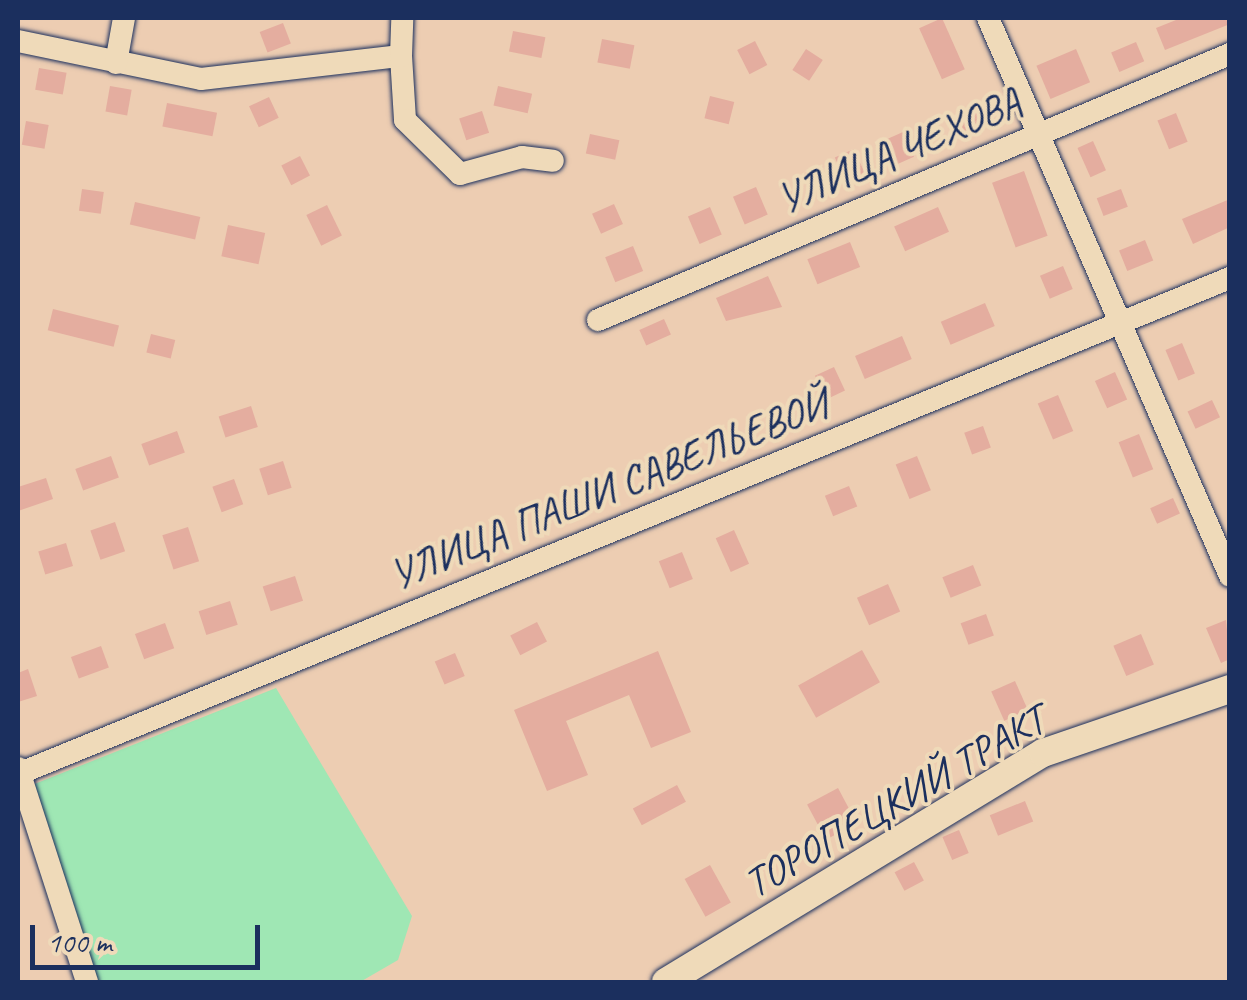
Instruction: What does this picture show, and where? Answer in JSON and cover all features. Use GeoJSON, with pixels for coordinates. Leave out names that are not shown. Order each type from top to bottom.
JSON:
{"type":"FeatureCollection","features":[{"type":"Feature","properties":{"kind":"main road","name":"ТОРОПЕЦКИЙ ТРАКТ"},"geometry":{"type":"LineString","coordinates":[[666,982],[1043,754],[1230,689]]}},
{"type":"Feature","properties":{"kind":"street"},"geometry":{"type":"LineString","coordinates":[[116,63],[124,18]]}},
{"type":"Feature","properties":{"kind":"street"},"geometry":{"type":"LineString","coordinates":[[402,18],[406,120],[460,174],[522,158],[553,161]]}},
{"type":"Feature","properties":{"kind":"street"},"geometry":{"type":"LineString","coordinates":[[988,18],[1033,135],[1230,576]]}},
{"type":"Feature","properties":{"kind":"street"},"geometry":{"type":"LineString","coordinates":[[18,41],[201,79],[401,56]]}},
{"type":"Feature","properties":{"kind":"street","name":"УЛИЦА ЧЕХОВА"},"geometry":{"type":"LineString","coordinates":[[598,320],[1230,54]]}},
{"type":"Feature","properties":{"kind":"street","name":"УЛИЦА ПАШИ САВЕЛЬЕВОЙ"},"geometry":{"type":"LineString","coordinates":[[18,771],[1230,278]]}},
{"type":"Feature","properties":{"kind":"street"},"geometry":{"type":"LineString","coordinates":[[18,771],[87,982]]}},
{"type":"Feature","properties":{"kind":"green space"},"geometry":{"type":"Polygon","coordinates":[[[276,688],[412,916],[398,960],[360,982],[95,982],[32,785],[276,688]]]}},
{"type":"Feature","properties":{"kind":"building"},"geometry":{"type":"Polygon","coordinates":[[[942,18],[965,69],[942,79],[919,28],[942,18]]]}},
{"type":"Feature","properties":{"kind":"building"},"geometry":{"type":"Polygon","coordinates":[[[1181,18],[1230,18],[1230,24],[1165,50],[1156,28],[1181,18]]]}},
{"type":"Feature","properties":{"kind":"building"},"geometry":{"type":"Polygon","coordinates":[[[283,23],[291,44],[268,52],[260,32],[283,23]]]}},
{"type":"Feature","properties":{"kind":"building"},"geometry":{"type":"Polygon","coordinates":[[[513,31],[545,37],[541,58],[509,52],[513,31]]]}},
{"type":"Feature","properties":{"kind":"building"},"geometry":{"type":"Polygon","coordinates":[[[602,39],[634,45],[630,69],[597,63],[602,39]]]}},
{"type":"Feature","properties":{"kind":"building"},"geometry":{"type":"Polygon","coordinates":[[[755,41],[767,65],[749,74],[737,50],[755,41]]]}},
{"type":"Feature","properties":{"kind":"building"},"geometry":{"type":"Polygon","coordinates":[[[1136,42],[1144,61],[1119,72],[1111,53],[1136,42]]]}},
{"type":"Feature","properties":{"kind":"building"},"geometry":{"type":"Polygon","coordinates":[[[806,49],[823,60],[809,81],[792,70],[806,49]]]}},
{"type":"Feature","properties":{"kind":"building"},"geometry":{"type":"Polygon","coordinates":[[[1076,49],[1090,82],[1050,99],[1036,66],[1076,49]]]}},
{"type":"Feature","properties":{"kind":"building"},"geometry":{"type":"Polygon","coordinates":[[[39,68],[67,73],[63,95],[35,90],[39,68]]]}},
{"type":"Feature","properties":{"kind":"building"},"geometry":{"type":"Polygon","coordinates":[[[110,86],[132,90],[127,115],[105,112],[110,86]]]}},
{"type":"Feature","properties":{"kind":"building"},"geometry":{"type":"Polygon","coordinates":[[[498,86],[532,94],[528,113],[494,105],[498,86]]]}},
{"type":"Feature","properties":{"kind":"building"},"geometry":{"type":"Polygon","coordinates":[[[710,96],[734,102],[729,124],[704,118],[710,96]]]}},
{"type":"Feature","properties":{"kind":"building"},"geometry":{"type":"Polygon","coordinates":[[[269,97],[279,118],[259,127],[249,106],[269,97]]]}},
{"type":"Feature","properties":{"kind":"building"},"geometry":{"type":"Polygon","coordinates":[[[167,103],[217,113],[212,136],[162,127],[167,103]]]}},
{"type":"Feature","properties":{"kind":"building"},"geometry":{"type":"Polygon","coordinates":[[[984,105],[992,124],[966,136],[957,116],[984,105]]]}},
{"type":"Feature","properties":{"kind":"building"},"geometry":{"type":"Polygon","coordinates":[[[482,111],[489,133],[466,140],[459,118],[482,111]]]}},
{"type":"Feature","properties":{"kind":"building"},"geometry":{"type":"Polygon","coordinates":[[[1176,113],[1188,142],[1169,149],[1157,120],[1176,113]]]}},
{"type":"Feature","properties":{"kind":"building"},"geometry":{"type":"Polygon","coordinates":[[[26,121],[49,125],[44,149],[22,145],[26,121]]]}},
{"type":"Feature","properties":{"kind":"building"},"geometry":{"type":"Polygon","coordinates":[[[903,132],[914,157],[895,165],[884,141],[903,132]]]}},
{"type":"Feature","properties":{"kind":"building"},"geometry":{"type":"Polygon","coordinates":[[[590,134],[619,140],[615,160],[586,154],[590,134]]]}},
{"type":"Feature","properties":{"kind":"building"},"geometry":{"type":"Polygon","coordinates":[[[1093,141],[1106,170],[1090,177],[1077,148],[1093,141]]]}},
{"type":"Feature","properties":{"kind":"building"},"geometry":{"type":"Polygon","coordinates":[[[854,149],[865,174],[846,182],[835,158],[854,149]]]}},
{"type":"Feature","properties":{"kind":"building"},"geometry":{"type":"Polygon","coordinates":[[[300,156],[310,176],[291,185],[281,166],[300,156]]]}},
{"type":"Feature","properties":{"kind":"building"},"geometry":{"type":"Polygon","coordinates":[[[1024,171],[1048,236],[1016,247],[992,183],[1024,171]]]}},
{"type":"Feature","properties":{"kind":"building"},"geometry":{"type":"Polygon","coordinates":[[[756,187],[768,215],[745,224],[733,197],[756,187]]]}},
{"type":"Feature","properties":{"kind":"building"},"geometry":{"type":"Polygon","coordinates":[[[82,189],[104,192],[101,214],[79,211],[82,189]]]}},
{"type":"Feature","properties":{"kind":"building"},"geometry":{"type":"Polygon","coordinates":[[[1121,189],[1128,207],[1104,216],[1097,198],[1121,189]]]}},
{"type":"Feature","properties":{"kind":"building"},"geometry":{"type":"Polygon","coordinates":[[[1230,199],[1230,227],[1193,244],[1182,219],[1230,199]]]}},
{"type":"Feature","properties":{"kind":"building"},"geometry":{"type":"Polygon","coordinates":[[[135,202],[200,217],[195,239],[130,224],[135,202]]]}},
{"type":"Feature","properties":{"kind":"building"},"geometry":{"type":"Polygon","coordinates":[[[614,204],[623,224],[601,234],[592,214],[614,204]]]}},
{"type":"Feature","properties":{"kind":"building"},"geometry":{"type":"Polygon","coordinates":[[[327,205],[342,236],[321,246],[306,215],[327,205]]]}},
{"type":"Feature","properties":{"kind":"building"},"geometry":{"type":"Polygon","coordinates":[[[710,207],[722,235],[700,244],[688,216],[710,207]]]}},
{"type":"Feature","properties":{"kind":"building"},"geometry":{"type":"Polygon","coordinates":[[[938,207],[949,232],[905,251],[894,227],[938,207]]]}},
{"type":"Feature","properties":{"kind":"building"},"geometry":{"type":"Polygon","coordinates":[[[228,225],[265,233],[259,264],[221,256],[228,225]]]}},
{"type":"Feature","properties":{"kind":"building"},"geometry":{"type":"Polygon","coordinates":[[[1145,240],[1153,260],[1127,271],[1119,250],[1145,240]]]}},
{"type":"Feature","properties":{"kind":"building"},"geometry":{"type":"Polygon","coordinates":[[[850,242],[860,267],[817,284],[807,259],[850,242]]]}},
{"type":"Feature","properties":{"kind":"building"},"geometry":{"type":"Polygon","coordinates":[[[633,246],[643,271],[615,282],[605,257],[633,246]]]}},
{"type":"Feature","properties":{"kind":"building"},"geometry":{"type":"Polygon","coordinates":[[[1063,266],[1073,289],[1050,299],[1040,276],[1063,266]]]}},
{"type":"Feature","properties":{"kind":"building"},"geometry":{"type":"Polygon","coordinates":[[[768,276],[782,307],[726,321],[716,298],[768,276]]]}},
{"type":"Feature","properties":{"kind":"building"},"geometry":{"type":"Polygon","coordinates":[[[985,303],[995,326],[951,345],[941,322],[985,303]]]}},
{"type":"Feature","properties":{"kind":"building"},"geometry":{"type":"Polygon","coordinates":[[[53,309],[119,325],[114,347],[48,330],[53,309]]]}},
{"type":"Feature","properties":{"kind":"building"},"geometry":{"type":"Polygon","coordinates":[[[664,319],[671,335],[646,346],[639,330],[664,319]]]}},
{"type":"Feature","properties":{"kind":"building"},"geometry":{"type":"Polygon","coordinates":[[[151,334],[175,340],[171,358],[146,352],[151,334]]]}},
{"type":"Feature","properties":{"kind":"building"},"geometry":{"type":"Polygon","coordinates":[[[902,336],[912,359],[865,379],[855,356],[902,336]]]}},
{"type":"Feature","properties":{"kind":"building"},"geometry":{"type":"Polygon","coordinates":[[[1182,343],[1195,373],[1178,380],[1165,350],[1182,343]]]}},
{"type":"Feature","properties":{"kind":"building"},"geometry":{"type":"Polygon","coordinates":[[[834,367],[845,391],[826,399],[815,376],[834,367]]]}},
{"type":"Feature","properties":{"kind":"building"},"geometry":{"type":"Polygon","coordinates":[[[1115,372],[1127,399],[1107,408],[1095,381],[1115,372]]]}},
{"type":"Feature","properties":{"kind":"building"},"geometry":{"type":"Polygon","coordinates":[[[1058,395],[1073,431],[1053,439],[1038,404],[1058,395]]]}},
{"type":"Feature","properties":{"kind":"building"},"geometry":{"type":"Polygon","coordinates":[[[1212,400],[1220,417],[1196,429],[1188,411],[1212,400]]]}},
{"type":"Feature","properties":{"kind":"building"},"geometry":{"type":"Polygon","coordinates":[[[251,406],[258,427],[225,437],[219,417],[251,406]]]}},
{"type":"Feature","properties":{"kind":"building"},"geometry":{"type":"Polygon","coordinates":[[[983,426],[991,448],[972,454],[964,433],[983,426]]]}},
{"type":"Feature","properties":{"kind":"building"},"geometry":{"type":"Polygon","coordinates":[[[177,431],[185,453],[149,466],[141,444],[177,431]]]}},
{"type":"Feature","properties":{"kind":"building"},"geometry":{"type":"Polygon","coordinates":[[[1139,434],[1153,469],[1133,477],[1119,442],[1139,434]]]}},
{"type":"Feature","properties":{"kind":"building"},"geometry":{"type":"Polygon","coordinates":[[[111,456],[119,478],[83,491],[75,469],[111,456]]]}},
{"type":"Feature","properties":{"kind":"building"},"geometry":{"type":"Polygon","coordinates":[[[917,456],[931,490],[910,499],[896,465],[917,456]]]}},
{"type":"Feature","properties":{"kind":"building"},"geometry":{"type":"Polygon","coordinates":[[[283,461],[292,488],[268,495],[259,469],[283,461]]]}},
{"type":"Feature","properties":{"kind":"building"},"geometry":{"type":"Polygon","coordinates":[[[46,478],[53,499],[18,511],[18,487],[46,478]]]}},
{"type":"Feature","properties":{"kind":"building"},"geometry":{"type":"Polygon","coordinates":[[[234,479],[243,504],[222,512],[212,487],[234,479]]]}},
{"type":"Feature","properties":{"kind":"building"},"geometry":{"type":"Polygon","coordinates":[[[849,486],[857,506],[833,516],[825,496],[849,486]]]}},
{"type":"Feature","properties":{"kind":"building"},"geometry":{"type":"Polygon","coordinates":[[[1173,498],[1180,514],[1157,524],[1150,508],[1173,498]]]}},
{"type":"Feature","properties":{"kind":"building"},"geometry":{"type":"Polygon","coordinates":[[[115,522],[125,551],[101,560],[90,530],[115,522]]]}},
{"type":"Feature","properties":{"kind":"building"},"geometry":{"type":"Polygon","coordinates":[[[188,527],[199,561],[173,570],[162,535],[188,527]]]}},
{"type":"Feature","properties":{"kind":"building"},"geometry":{"type":"Polygon","coordinates":[[[734,530],[749,564],[731,572],[716,538],[734,530]]]}},
{"type":"Feature","properties":{"kind":"building"},"geometry":{"type":"Polygon","coordinates":[[[66,543],[73,566],[45,574],[38,551],[66,543]]]}},
{"type":"Feature","properties":{"kind":"building"},"geometry":{"type":"Polygon","coordinates":[[[682,552],[693,579],[670,588],[659,561],[682,552]]]}},
{"type":"Feature","properties":{"kind":"building"},"geometry":{"type":"Polygon","coordinates":[[[973,565],[981,585],[951,598],[942,577],[973,565]]]}},
{"type":"Feature","properties":{"kind":"building"},"geometry":{"type":"Polygon","coordinates":[[[295,576],[303,601],[271,611],[263,587],[295,576]]]}},
{"type":"Feature","properties":{"kind":"building"},"geometry":{"type":"Polygon","coordinates":[[[888,584],[900,611],[869,625],[857,598],[888,584]]]}},
{"type":"Feature","properties":{"kind":"building"},"geometry":{"type":"Polygon","coordinates":[[[230,601],[238,625],[206,635],[199,611],[230,601]]]}},
{"type":"Feature","properties":{"kind":"building"},"geometry":{"type":"Polygon","coordinates":[[[986,614],[994,636],[968,645],[961,623],[986,614]]]}},
{"type":"Feature","properties":{"kind":"building"},"geometry":{"type":"Polygon","coordinates":[[[1226,620],[1230,659],[1221,663],[1206,628],[1226,620]]]}},
{"type":"Feature","properties":{"kind":"building"},"geometry":{"type":"Polygon","coordinates":[[[537,622],[547,642],[520,655],[510,636],[537,622]]]}},
{"type":"Feature","properties":{"kind":"building"},"geometry":{"type":"Polygon","coordinates":[[[165,623],[174,648],[144,659],[135,634],[165,623]]]}},
{"type":"Feature","properties":{"kind":"building"},"geometry":{"type":"Polygon","coordinates":[[[1141,634],[1154,664],[1126,676],[1113,646],[1141,634]]]}},
{"type":"Feature","properties":{"kind":"building"},"geometry":{"type":"Polygon","coordinates":[[[101,646],[109,668],[79,679],[71,657],[101,646]]]}},
{"type":"Feature","properties":{"kind":"building"},"geometry":{"type":"Polygon","coordinates":[[[862,650],[880,682],[816,718],[798,685],[862,650]]]}},
{"type":"Feature","properties":{"kind":"building"},"geometry":{"type":"Polygon","coordinates":[[[658,651],[691,732],[651,748],[629,695],[566,721],[588,775],[547,791],[514,710],[658,651]]]}},
{"type":"Feature","properties":{"kind":"building"},"geometry":{"type":"Polygon","coordinates":[[[455,653],[465,676],[445,685],[435,662],[455,653]]]}},
{"type":"Feature","properties":{"kind":"building"},"geometry":{"type":"Polygon","coordinates":[[[28,669],[37,696],[18,702],[18,673],[28,669]]]}},
{"type":"Feature","properties":{"kind":"building"},"geometry":{"type":"Polygon","coordinates":[[[1015,681],[1028,710],[1004,721],[991,692],[1015,681]]]}},
{"type":"Feature","properties":{"kind":"building"},"geometry":{"type":"Polygon","coordinates":[[[677,785],[686,802],[642,825],[633,808],[677,785]]]}},
{"type":"Feature","properties":{"kind":"building"},"geometry":{"type":"Polygon","coordinates":[[[838,788],[857,823],[826,840],[807,804],[838,788]]]}},
{"type":"Feature","properties":{"kind":"building"},"geometry":{"type":"Polygon","coordinates":[[[1025,801],[1033,821],[998,836],[990,815],[1025,801]]]}},
{"type":"Feature","properties":{"kind":"building"},"geometry":{"type":"Polygon","coordinates":[[[959,830],[969,853],[952,860],[942,837],[959,830]]]}},
{"type":"Feature","properties":{"kind":"building"},"geometry":{"type":"Polygon","coordinates":[[[914,862],[924,881],[904,891],[895,872],[914,862]]]}},
{"type":"Feature","properties":{"kind":"building"},"geometry":{"type":"Polygon","coordinates":[[[710,865],[731,903],[705,917],[685,879],[710,865]]]}}]}
